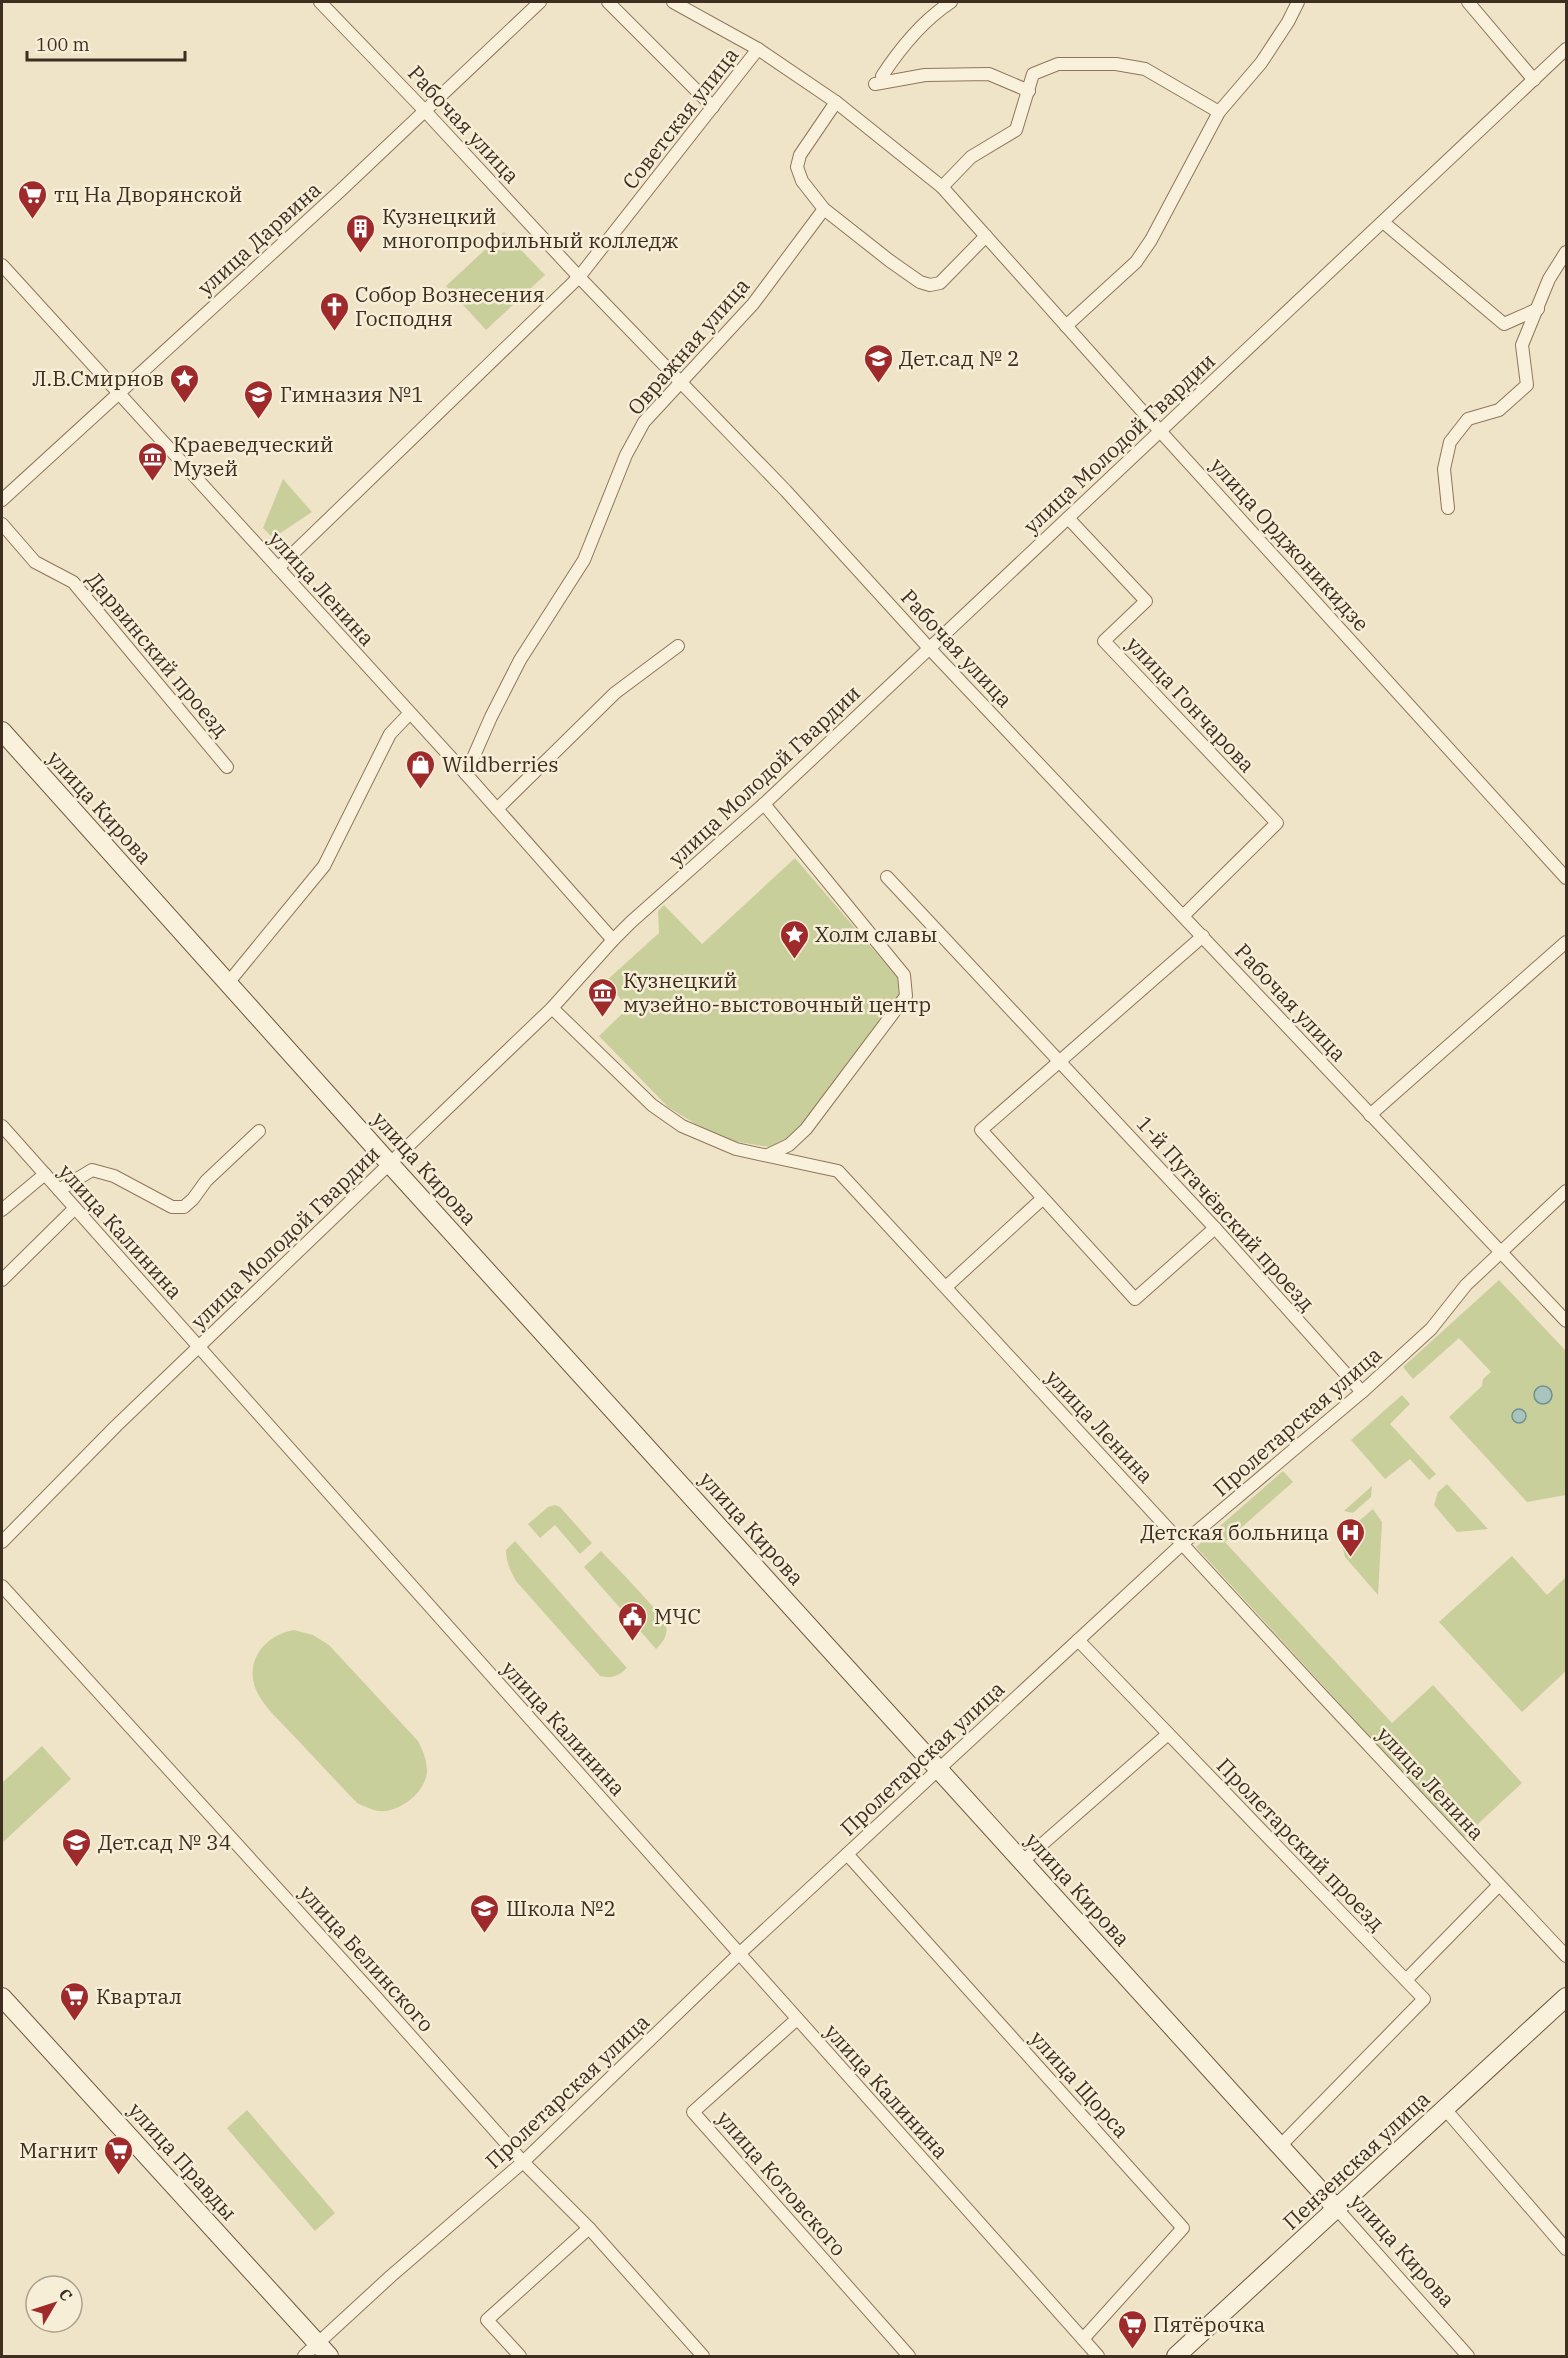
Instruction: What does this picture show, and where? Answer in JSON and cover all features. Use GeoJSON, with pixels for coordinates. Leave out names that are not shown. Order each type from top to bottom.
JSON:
{"type":"FeatureCollection","features":[{"type":"Feature","properties":{"kind":"street","name":"Рабочая улица"},"geometry":{"type":"LineString","coordinates":[[320,2],[579,277],[786,491],[929,648],[1566,1322]]}},
{"type":"Feature","properties":{"kind":"street","name":"улица Дарвина"},"geometry":{"type":"LineString","coordinates":[[2,500],[425,111],[540,2]]}},
{"type":"Feature","properties":{"kind":"street"},"geometry":{"type":"LineString","coordinates":[[608,2],[712,107]]}},
{"type":"Feature","properties":{"kind":"street","name":"улица Орджоникидзе"},"geometry":{"type":"LineString","coordinates":[[672,2],[758,49],[836,102],[942,187],[1566,878]]}},
{"type":"Feature","properties":{"kind":"street"},"geometry":{"type":"LineString","coordinates":[[951,2],[936,11],[901,46],[878,80],[925,75],[989,74],[1029,91]]}},
{"type":"Feature","properties":{"kind":"street"},"geometry":{"type":"LineString","coordinates":[[1066,326],[1136,262],[1151,240],[1220,112],[1261,63],[1288,22],[1298,2]]}},
{"type":"Feature","properties":{"kind":"street"},"geometry":{"type":"LineString","coordinates":[[1468,2],[1534,80]]}},
{"type":"Feature","properties":{"kind":"street","name":"Советская улица"},"geometry":{"type":"LineString","coordinates":[[278,568],[579,277],[758,49]]}},
{"type":"Feature","properties":{"kind":"street","name":"улица Молодой Гвардии"},"geometry":{"type":"LineString","coordinates":[[2,1542],[116,1426],[552,1008],[613,940],[764,804],[1566,49]]}},
{"type":"Feature","properties":{"kind":"street"},"geometry":{"type":"LineString","coordinates":[[942,187],[971,157],[1016,130],[1033,74],[1058,64],[1116,64],[1145,69],[1220,112]]}},
{"type":"Feature","properties":{"kind":"street"},"geometry":{"type":"LineString","coordinates":[[836,102],[800,155],[797,167],[802,181],[824,209],[890,261],[920,282],[930,285],[940,283],[986,236]]}},
{"type":"Feature","properties":{"kind":"street","name":"Овражная улица"},"geometry":{"type":"LineString","coordinates":[[466,774],[491,717],[520,660],[584,560],[626,455],[644,422],[753,304],[824,209]]}},
{"type":"Feature","properties":{"kind":"street"},"geometry":{"type":"LineString","coordinates":[[1383,222],[1504,324],[1538,309]]}},
{"type":"Feature","properties":{"kind":"street"},"geometry":{"type":"LineString","coordinates":[[1448,508],[1444,469],[1450,442],[1468,419],[1499,411],[1527,386],[1522,345],[1549,279],[1566,252]]}},
{"type":"Feature","properties":{"kind":"street","name":"улица Ленина"},"geometry":{"type":"LineString","coordinates":[[2,265],[466,774],[613,940]]}},
{"type":"Feature","properties":{"kind":"street","name":"улица Гончарова"},"geometry":{"type":"LineString","coordinates":[[1068,518],[1146,601],[1104,641],[1277,823],[1183,915]]}},
{"type":"Feature","properties":{"kind":"street","name":"Дарвинский проезд"},"geometry":{"type":"LineString","coordinates":[[2,524],[36,562],[73,582],[227,767]]}},
{"type":"Feature","properties":{"kind":"street"},"geometry":{"type":"LineString","coordinates":[[497,809],[615,693],[678,646]]}},
{"type":"Feature","properties":{"kind":"street"},"geometry":{"type":"LineString","coordinates":[[228,982],[324,866],[390,734],[410,714]]}},
{"type":"Feature","properties":{"kind":"street","name":"улица Кирова"},"geometry":{"type":"LineString","coordinates":[[2,731],[389,1163],[940,1769],[1468,2356]]}},
{"type":"Feature","properties":{"kind":"street"},"geometry":{"type":"LineString","coordinates":[[764,804],[904,975],[906,996],[806,1129],[789,1144],[768,1155]]}},
{"type":"Feature","properties":{"kind":"street","name":"1-й Пугачёвский проезд"},"geometry":{"type":"LineString","coordinates":[[887,877],[1061,1061],[1362,1392]]}},
{"type":"Feature","properties":{"kind":"street"},"geometry":{"type":"LineString","coordinates":[[1203,936],[981,1130],[1135,1299],[1215,1228]]}},
{"type":"Feature","properties":{"kind":"street"},"geometry":{"type":"LineString","coordinates":[[1370,1115],[1566,942]]}},
{"type":"Feature","properties":{"kind":"street","name":"улица Ленина"},"geometry":{"type":"LineString","coordinates":[[552,1008],[652,1106],[682,1126],[736,1149],[838,1170],[1566,1956]]}},
{"type":"Feature","properties":{"kind":"street","name":"улица Калинина"},"geometry":{"type":"LineString","coordinates":[[2,1126],[1098,2356]]}},
{"type":"Feature","properties":{"kind":"street"},"geometry":{"type":"LineString","coordinates":[[59,1190],[92,1170],[114,1176],[171,1207],[184,1207],[206,1181],[259,1131]]}},
{"type":"Feature","properties":{"kind":"street"},"geometry":{"type":"LineString","coordinates":[[2,1210],[45,1174]]}},
{"type":"Feature","properties":{"kind":"street","name":"Пролетарская улица"},"geometry":{"type":"LineString","coordinates":[[304,2356],[324,2350],[391,2276],[523,2162],[739,1954],[1182,1544],[1362,1392],[1431,1329],[1466,1285],[1566,1191]]}},
{"type":"Feature","properties":{"kind":"street"},"geometry":{"type":"LineString","coordinates":[[946,1287],[1042,1199]]}},
{"type":"Feature","properties":{"kind":"street"},"geometry":{"type":"LineString","coordinates":[[2,1280],[75,1208]]}},
{"type":"Feature","properties":{"kind":"street","name":"улица Белинского"},"geometry":{"type":"LineString","coordinates":[[2,1586],[523,2162],[589,2228],[703,2356]]}},
{"type":"Feature","properties":{"kind":"street","name":"Пролетарский проезд"},"geometry":{"type":"LineString","coordinates":[[1078,1640],[1425,1999],[1280,2146]]}},
{"type":"Feature","properties":{"kind":"street"},"geometry":{"type":"LineString","coordinates":[[1023,1861],[1168,1734]]}},
{"type":"Feature","properties":{"kind":"street","name":"улица Щорса"},"geometry":{"type":"LineString","coordinates":[[847,1854],[1183,2228],[1083,2339]]}},
{"type":"Feature","properties":{"kind":"street"},"geometry":{"type":"LineString","coordinates":[[1406,1980],[1499,1886]]}},
{"type":"Feature","properties":{"kind":"street","name":"улица Правды"},"geometry":{"type":"LineString","coordinates":[[2,1997],[324,2350]]}},
{"type":"Feature","properties":{"kind":"street","name":"Пензенская улица"},"geometry":{"type":"LineString","coordinates":[[1176,2356],[1566,1997]]}},
{"type":"Feature","properties":{"kind":"street","name":"улица Котовского"},"geometry":{"type":"LineString","coordinates":[[797,2019],[693,2112],[909,2356]]}},
{"type":"Feature","properties":{"kind":"street"},"geometry":{"type":"LineString","coordinates":[[1444,2109],[1566,2249]]}},
{"type":"Feature","properties":{"kind":"street"},"geometry":{"type":"LineString","coordinates":[[520,2356],[487,2320],[589,2228]]}},
{"type":"Feature","properties":{"kind":"green space"},"geometry":{"type":"Polygon","coordinates":[[[504,232],[545,275],[486,330],[446,286],[504,232]]]}},
{"type":"Feature","properties":{"kind":"green space"},"geometry":{"type":"Polygon","coordinates":[[[283,479],[312,512],[273,538],[263,528],[283,479]]]}},
{"type":"Feature","properties":{"kind":"green space"},"geometry":{"type":"Polygon","coordinates":[[[795,858],[897,977],[899,994],[805,1122],[785,1140],[769,1147],[720,1139],[668,1107],[599,1036],[628,1008],[606,981],[659,933],[658,911],[664,905],[702,944],[795,858]]]}},
{"type":"Feature","properties":{"kind":"green space"},"geometry":{"type":"Polygon","coordinates":[[[1499,1280],[1566,1351],[1566,1495],[1527,1502],[1449,1417],[1482,1386],[1483,1379],[1491,1372],[1459,1338],[1413,1379],[1403,1367],[1499,1280]]]}},
{"type":"Feature","properties":{"kind":"green space"},"geometry":{"type":"Polygon","coordinates":[[[1402,1395],[1410,1404],[1390,1424],[1436,1474],[1429,1480],[1410,1459],[1385,1479],[1351,1440],[1402,1395]]]}},
{"type":"Feature","properties":{"kind":"green space"},"geometry":{"type":"Polygon","coordinates":[[[1283,1471],[1293,1482],[1225,1542],[1392,1723],[1433,1685],[1522,1783],[1463,1838],[1196,1547],[1283,1471]]]}},
{"type":"Feature","properties":{"kind":"green space"},"geometry":{"type":"Polygon","coordinates":[[[1447,1484],[1488,1529],[1457,1532],[1434,1505],[1438,1492],[1447,1484]]]}},
{"type":"Feature","properties":{"kind":"green space"},"geometry":{"type":"Polygon","coordinates":[[[1372,1486],[1371,1497],[1353,1513],[1344,1511],[1372,1486]]]}},
{"type":"Feature","properties":{"kind":"green space"},"geometry":{"type":"Polygon","coordinates":[[[555,1505],[560,1507],[592,1543],[580,1554],[555,1525],[540,1538],[528,1524],[548,1507],[555,1505]]]}},
{"type":"Feature","properties":{"kind":"green space"},"geometry":{"type":"Polygon","coordinates":[[[1373,1509],[1382,1522],[1378,1595],[1345,1557],[1340,1537],[1373,1509]]]}},
{"type":"Feature","properties":{"kind":"green space"},"geometry":{"type":"Polygon","coordinates":[[[515,1541],[627,1668],[624,1671],[611,1677],[600,1676],[516,1581],[509,1566],[506,1550],[515,1541]]]}},
{"type":"Feature","properties":{"kind":"green space"},"geometry":{"type":"Polygon","coordinates":[[[601,1551],[663,1619],[666,1625],[666,1636],[656,1649],[584,1567],[601,1551]]]}},
{"type":"Feature","properties":{"kind":"green space"},"geometry":{"type":"Polygon","coordinates":[[[1512,1556],[1547,1595],[1566,1577],[1566,1671],[1522,1712],[1439,1622],[1512,1556]]]}},
{"type":"Feature","properties":{"kind":"green space"},"geometry":{"type":"Polygon","coordinates":[[[294,1630],[313,1635],[329,1645],[418,1741],[427,1772],[421,1787],[410,1800],[387,1811],[370,1809],[357,1803],[273,1715],[261,1699],[254,1683],[253,1672],[258,1653],[273,1638],[294,1630]]]}},
{"type":"Feature","properties":{"kind":"green space"},"geometry":{"type":"Polygon","coordinates":[[[42,1746],[71,1779],[2,1843],[2,1783],[42,1746]]]}},
{"type":"Feature","properties":{"kind":"green space"},"geometry":{"type":"Polygon","coordinates":[[[247,2110],[335,2213],[315,2231],[227,2128],[247,2110]]]}},
{"type":"Feature","properties":{"kind":"water"},"geometry":{"type":"Polygon","coordinates":[[[1543,1386],[1549,1389],[1552,1395],[1549,1401],[1543,1404],[1537,1401],[1534,1395],[1537,1389],[1543,1386]]]}},
{"type":"Feature","properties":{"kind":"water"},"geometry":{"type":"Polygon","coordinates":[[[1516,1409],[1522,1409],[1526,1416],[1522,1423],[1516,1423],[1512,1419],[1512,1413],[1516,1409]]]}},
{"type":"Feature","properties":{"kind":"place","name":"тц На Дворянской"},"geometry":{"type":"Point","coordinates":[33,220]}},
{"type":"Feature","properties":{"kind":"place","name":"Кузнецкий многопрофильный колледж"},"geometry":{"type":"Point","coordinates":[361,254]}},
{"type":"Feature","properties":{"kind":"place","name":"Собор Вознесения Господня"},"geometry":{"type":"Point","coordinates":[334,332]}},
{"type":"Feature","properties":{"kind":"place","name":"Дет.сад № 2"},"geometry":{"type":"Point","coordinates":[878,384]}},
{"type":"Feature","properties":{"kind":"place","name":"Л.В.Смирнов"},"geometry":{"type":"Point","coordinates":[185,404]}},
{"type":"Feature","properties":{"kind":"place","name":"Гимназия №1"},"geometry":{"type":"Point","coordinates":[259,420]}},
{"type":"Feature","properties":{"kind":"place","name":"Краеведческий Музей"},"geometry":{"type":"Point","coordinates":[152,482]}},
{"type":"Feature","properties":{"kind":"place","name":"Wildberries"},"geometry":{"type":"Point","coordinates":[421,790]}},
{"type":"Feature","properties":{"kind":"place","name":"Холм славы"},"geometry":{"type":"Point","coordinates":[794,960]}},
{"type":"Feature","properties":{"kind":"place","name":"Кузнецкий музейно-выстовочный центр"},"geometry":{"type":"Point","coordinates":[602,1018]}},
{"type":"Feature","properties":{"kind":"place","name":"Детская больница"},"geometry":{"type":"Point","coordinates":[1350,1558]}},
{"type":"Feature","properties":{"kind":"place","name":"МЧС"},"geometry":{"type":"Point","coordinates":[633,1642]}},
{"type":"Feature","properties":{"kind":"place","name":"Дет.сад № 34"},"geometry":{"type":"Point","coordinates":[77,1868]}},
{"type":"Feature","properties":{"kind":"place","name":"Школа №2"},"geometry":{"type":"Point","coordinates":[485,1934]}},
{"type":"Feature","properties":{"kind":"place","name":"Квартал"},"geometry":{"type":"Point","coordinates":[75,2022]}},
{"type":"Feature","properties":{"kind":"place","name":"Магнит"},"geometry":{"type":"Point","coordinates":[119,2176]}},
{"type":"Feature","properties":{"kind":"place","name":"Пятёрочка"},"geometry":{"type":"Point","coordinates":[1132,2350]}}]}
